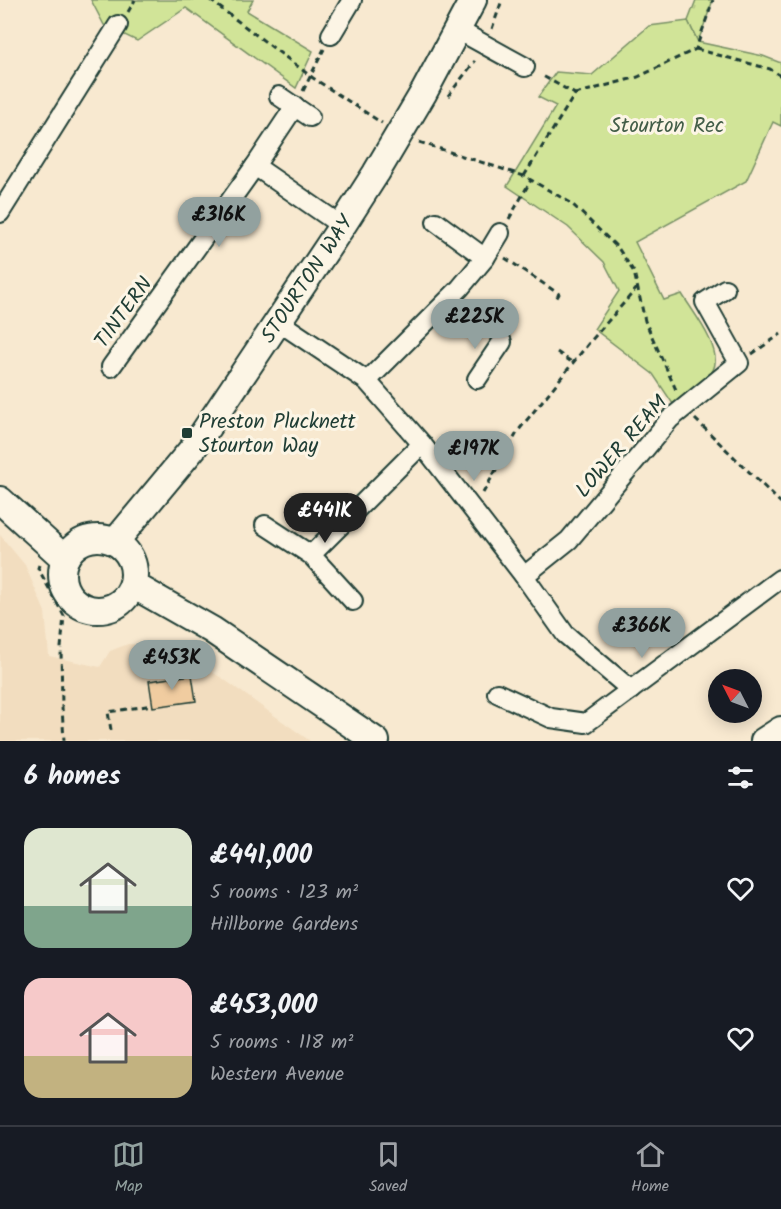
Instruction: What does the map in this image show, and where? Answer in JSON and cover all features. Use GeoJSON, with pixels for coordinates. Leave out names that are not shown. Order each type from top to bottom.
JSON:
{"type":"FeatureCollection","features":[{"type":"Feature","properties":{"kind":"street"},"geometry":{"type":"LineString","coordinates":[[328,33],[352,0]]}},
{"type":"Feature","properties":{"kind":"street","name":"STOURTON WAY"},"geometry":{"type":"LineString","coordinates":[[115,542],[194,447],[279,322],[376,173],[424,92],[472,0]]}},
{"type":"Feature","properties":{"kind":"street"},"geometry":{"type":"LineString","coordinates":[[0,213],[118,25]]}},
{"type":"Feature","properties":{"kind":"street"},"geometry":{"type":"LineString","coordinates":[[458,30],[525,67]]}},
{"type":"Feature","properties":{"kind":"street"},"geometry":{"type":"LineString","coordinates":[[279,96],[303,111]]}},
{"type":"Feature","properties":{"kind":"street","name":"TINTERN"},"geometry":{"type":"LineString","coordinates":[[111,367],[255,166],[303,111]]}},
{"type":"Feature","properties":{"kind":"street"},"geometry":{"type":"LineString","coordinates":[[255,166],[342,226]]}},
{"type":"Feature","properties":{"kind":"street"},"geometry":{"type":"LineString","coordinates":[[436,222],[488,253]]}},
{"type":"Feature","properties":{"kind":"street"},"geometry":{"type":"LineString","coordinates":[[367,381],[460,288],[488,253],[500,233]]}},
{"type":"Feature","properties":{"kind":"street"},"geometry":{"type":"LineString","coordinates":[[725,289],[705,302],[738,363]]}},
{"type":"Feature","properties":{"kind":"street"},"geometry":{"type":"LineString","coordinates":[[279,322],[367,381],[422,444],[524,576],[565,634],[631,690]]}},
{"type":"Feature","properties":{"kind":"street"},"geometry":{"type":"LineString","coordinates":[[477,379],[502,342]]}},
{"type":"Feature","properties":{"kind":"street","name":"LOWER REAM"},"geometry":{"type":"LineString","coordinates":[[524,576],[569,540],[670,419],[738,363]]}},
{"type":"Feature","properties":{"kind":"street"},"geometry":{"type":"LineString","coordinates":[[311,555],[422,444]]}},
{"type":"Feature","properties":{"kind":"street"},"geometry":{"type":"LineString","coordinates":[[0,500],[58,551],[66,590],[71,598],[80,605],[100,610],[111,608],[128,595],[133,585],[134,565],[123,548],[115,542],[104,538],[92,538],[72,549],[58,551]]}},
{"type":"Feature","properties":{"kind":"street"},"geometry":{"type":"LineString","coordinates":[[264,525],[311,555],[353,601]]}},
{"type":"Feature","properties":{"kind":"street"},"geometry":{"type":"LineString","coordinates":[[497,693],[551,718],[586,723],[780,579]]}},
{"type":"Feature","properties":{"kind":"street"},"geometry":{"type":"LineString","coordinates":[[133,585],[212,630],[376,741]]}},
{"type":"Feature","properties":{"kind":"street"},"geometry":{"type":"LineString","coordinates":[[764,741],[781,730]]}},
{"type":"Feature","properties":{"kind":"path"},"geometry":{"type":"LineString","coordinates":[[210,0],[310,76],[398,134],[524,176],[571,203],[618,248],[634,272],[645,321],[684,408],[781,503]]}},
{"type":"Feature","properties":{"kind":"path"},"geometry":{"type":"LineString","coordinates":[[443,102],[487,45],[502,0]]}},
{"type":"Feature","properties":{"kind":"path"},"geometry":{"type":"LineString","coordinates":[[696,49],[713,0]]}},
{"type":"Feature","properties":{"kind":"path"},"geometry":{"type":"LineString","coordinates":[[303,111],[310,76],[328,33]]}},
{"type":"Feature","properties":{"kind":"path"},"geometry":{"type":"LineString","coordinates":[[524,176],[575,94],[638,77],[696,49],[770,69],[781,76]]}},
{"type":"Feature","properties":{"kind":"path"},"geometry":{"type":"LineString","coordinates":[[525,67],[575,94]]}},
{"type":"Feature","properties":{"kind":"path"},"geometry":{"type":"LineString","coordinates":[[500,233],[531,180]]}},
{"type":"Feature","properties":{"kind":"path"},"geometry":{"type":"LineString","coordinates":[[488,253],[559,294],[555,301]]}},
{"type":"Feature","properties":{"kind":"path"},"geometry":{"type":"LineString","coordinates":[[473,510],[518,432],[638,287]]}},
{"type":"Feature","properties":{"kind":"path"},"geometry":{"type":"LineString","coordinates":[[738,363],[781,334]]}},
{"type":"Feature","properties":{"kind":"path"},"geometry":{"type":"LineString","coordinates":[[557,352],[573,363]]}},
{"type":"Feature","properties":{"kind":"path"},"geometry":{"type":"LineString","coordinates":[[58,551],[38,568],[64,616],[61,648],[64,741]]}},
{"type":"Feature","properties":{"kind":"path"},"geometry":{"type":"LineString","coordinates":[[111,730],[108,712],[153,705]]}},
{"type":"Feature","properties":{"kind":"shaded area"},"geometry":{"type":"Polygon","coordinates":[[[0,535],[25,565],[45,612],[49,656],[100,667],[110,651],[128,644],[149,645],[178,653],[222,678],[310,741],[0,741],[0,535]]]}},
{"type":"Feature","properties":{"kind":"green space"},"geometry":{"type":"Polygon","coordinates":[[[91,0],[253,0],[247,11],[313,51],[296,88],[186,8],[137,41],[104,25],[91,0]]]}},
{"type":"Feature","properties":{"kind":"green space"},"geometry":{"type":"Polygon","coordinates":[[[696,0],[713,0],[698,42],[688,21],[696,0]]]}},
{"type":"Feature","properties":{"kind":"green space","name":"Stourton Rec"},"geometry":{"type":"Polygon","coordinates":[[[688,21],[698,42],[763,56],[781,63],[781,126],[773,122],[746,181],[635,242],[664,300],[682,294],[705,331],[714,352],[715,362],[711,373],[673,404],[653,374],[594,329],[619,291],[604,262],[568,227],[507,186],[556,106],[538,97],[556,72],[592,75],[649,26],[688,21]]]}},
{"type":"Feature","properties":{"kind":"building"},"geometry":{"type":"Polygon","coordinates":[[[192,675],[196,701],[153,707],[149,681],[192,675]]]}},
{"type":"Feature","properties":{"kind":"place","name":"Preston Plucknett Stourton Way"},"geometry":{"type":"Point","coordinates":[187,433]}}]}
